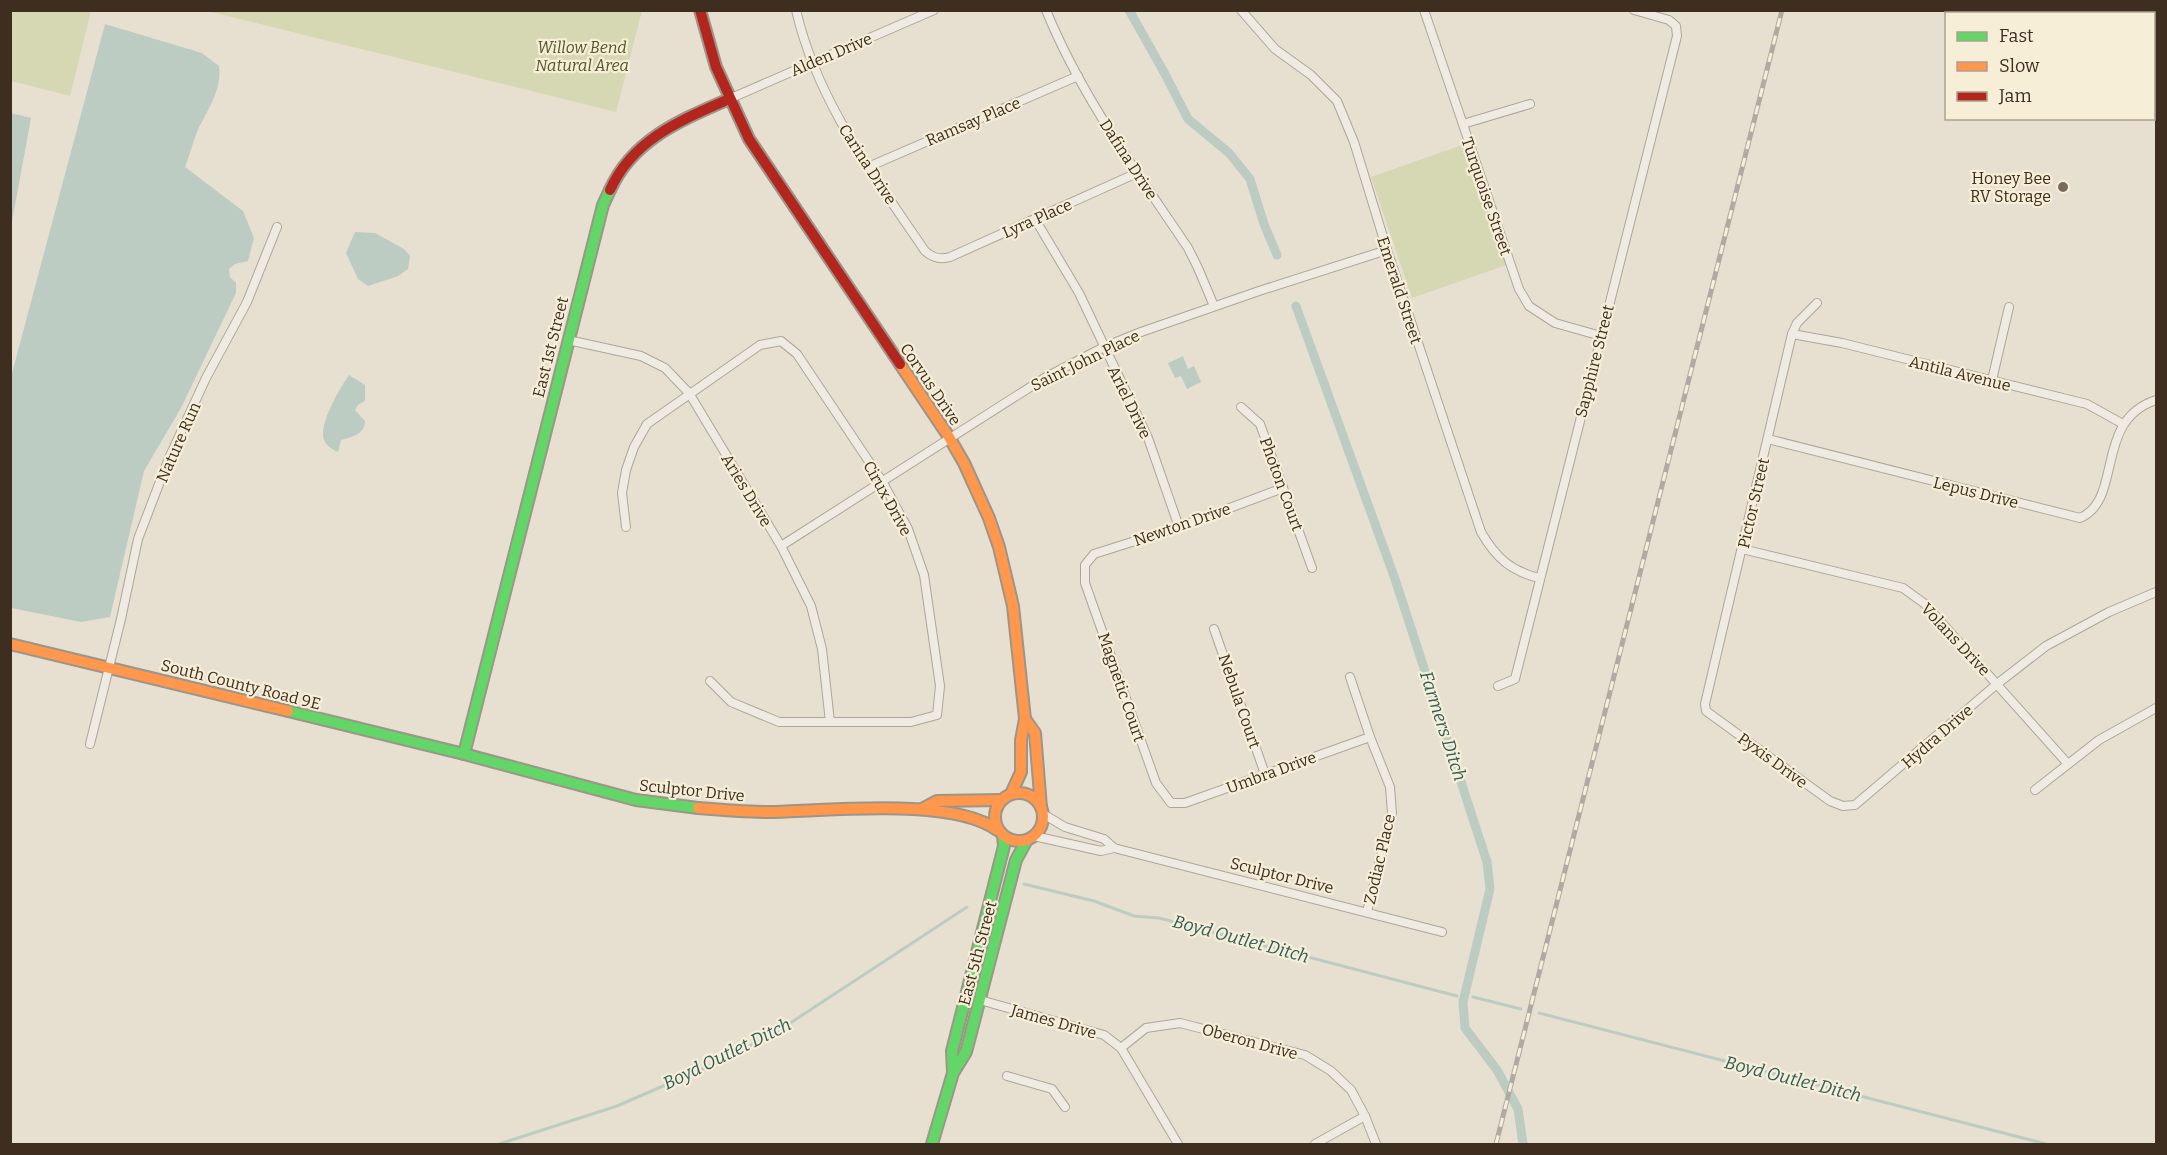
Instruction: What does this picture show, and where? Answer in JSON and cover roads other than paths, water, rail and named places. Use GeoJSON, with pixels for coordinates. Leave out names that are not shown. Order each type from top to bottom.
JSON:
{"type":"FeatureCollection","features":[{"type":"Feature","properties":{"kind":"street"},"geometry":{"type":"LineString","coordinates":[[700,10],[712,55],[729,99]]}},
{"type":"Feature","properties":{"kind":"street","name":"Carina Drive"},"geometry":{"type":"LineString","coordinates":[[796,10],[800,30],[812,62],[841,123],[868,167],[926,251],[936,258]]}},
{"type":"Feature","properties":{"kind":"street","name":"Alden Drive"},"geometry":{"type":"LineString","coordinates":[[729,99],[934,10]]}},
{"type":"Feature","properties":{"kind":"street","name":"Dafina Drive"},"geometry":{"type":"LineString","coordinates":[[1046,10],[1078,76],[1137,173],[1188,248],[1214,306]]}},
{"type":"Feature","properties":{"kind":"street","name":"Emerald Street"},"geometry":{"type":"LineString","coordinates":[[1241,10],[1275,49],[1311,75],[1337,100],[1354,142],[1387,250],[1481,532],[1490,548],[1503,561],[1521,574],[1539,578]]}},
{"type":"Feature","properties":{"kind":"street","name":"Turquoise Street"},"geometry":{"type":"LineString","coordinates":[[1424,10],[1519,289],[1529,306],[1555,323],[1601,336]]}},
{"type":"Feature","properties":{"kind":"street","name":"Sapphire Street"},"geometry":{"type":"LineString","coordinates":[[1498,686],[1515,679],[1677,36],[1676,26],[1669,20],[1634,11]]}},
{"type":"Feature","properties":{"kind":"street","name":"Ramsay Place"},"geometry":{"type":"LineString","coordinates":[[868,167],[1078,76]]}},
{"type":"Feature","properties":{"kind":"street","name":"East 1st Street"},"geometry":{"type":"LineString","coordinates":[[464,754],[603,205],[620,170],[634,152],[652,136],[674,123],[729,99]]}},
{"type":"Feature","properties":{"kind":"street","name":"Corvus Drive"},"geometry":{"type":"LineString","coordinates":[[729,99],[759,156],[949,437],[978,490],[999,547],[1013,606],[1025,719],[1021,740],[1021,772],[1006,797]]}},
{"type":"Feature","properties":{"kind":"street"},"geometry":{"type":"LineString","coordinates":[[1463,124],[1530,104]]}},
{"type":"Feature","properties":{"kind":"street","name":"Lyra Place"},"geometry":{"type":"LineString","coordinates":[[936,258],[950,257],[1137,173]]}},
{"type":"Feature","properties":{"kind":"street","name":"Ariel Drive"},"geometry":{"type":"LineString","coordinates":[[1035,219],[1074,284],[1148,438],[1179,527]]}},
{"type":"Feature","properties":{"kind":"street","name":"Nature Run"},"geometry":{"type":"LineString","coordinates":[[90,744],[110,668],[138,539],[169,458],[206,378],[247,302],[278,227]]}},
{"type":"Feature","properties":{"kind":"street","name":"Saint John Place"},"geometry":{"type":"LineString","coordinates":[[781,546],[1046,377],[1104,347],[1214,306],[1387,250]]}},
{"type":"Feature","properties":{"kind":"street","name":"Pictor Street"},"geometry":{"type":"LineString","coordinates":[[1706,711],[1705,704],[1792,334],[1797,323],[1817,303]]}},
{"type":"Feature","properties":{"kind":"street"},"geometry":{"type":"LineString","coordinates":[[1992,380],[2009,307]]}},
{"type":"Feature","properties":{"kind":"street","name":"Antila Avenue"},"geometry":{"type":"LineString","coordinates":[[1792,334],[1842,343],[2087,404],[2123,424]]}},
{"type":"Feature","properties":{"kind":"street","name":"Aries Drive"},"geometry":{"type":"LineString","coordinates":[[567,340],[641,357],[665,368],[689,393],[781,546],[810,606],[822,649],[830,722]]}},
{"type":"Feature","properties":{"kind":"street","name":"Cirux Drive"},"geometry":{"type":"LineString","coordinates":[[689,393],[760,345],[781,341],[797,354],[882,481],[908,529],[924,575],[940,686],[936,715],[911,722],[830,722]]}},
{"type":"Feature","properties":{"kind":"street"},"geometry":{"type":"LineString","coordinates":[[626,527],[622,493],[633,447],[647,424],[689,393]]}},
{"type":"Feature","properties":{"kind":"street"},"geometry":{"type":"LineString","coordinates":[[2123,424],[2146,403],[2157,400]]}},
{"type":"Feature","properties":{"kind":"street","name":"Photon Court"},"geometry":{"type":"LineString","coordinates":[[1241,407],[1260,424],[1312,568]]}},
{"type":"Feature","properties":{"kind":"street","name":"Lepus Drive"},"geometry":{"type":"LineString","coordinates":[[1768,439],[2080,518],[2091,513],[2100,500],[2115,443],[2123,424]]}},
{"type":"Feature","properties":{"kind":"street","name":"Newton Drive"},"geometry":{"type":"LineString","coordinates":[[1085,565],[1094,554],[1179,527],[1283,488]]}},
{"type":"Feature","properties":{"kind":"street","name":"Volans Drive"},"geometry":{"type":"LineString","coordinates":[[1742,549],[1903,588],[1925,604],[2068,764]]}},
{"type":"Feature","properties":{"kind":"street","name":"Magnetic Court"},"geometry":{"type":"LineString","coordinates":[[1085,565],[1085,583],[1156,783],[1171,803]]}},
{"type":"Feature","properties":{"kind":"street","name":"Hydra Drive"},"geometry":{"type":"LineString","coordinates":[[1843,806],[1855,806],[2046,646],[2109,612],[2157,592]]}},
{"type":"Feature","properties":{"kind":"street","name":"Nebula Court"},"geometry":{"type":"LineString","coordinates":[[1214,629],[1265,774]]}},
{"type":"Feature","properties":{"kind":"street","name":"South County Road 9E"},"geometry":{"type":"LineString","coordinates":[[10,644],[464,754]]}},
{"type":"Feature","properties":{"kind":"street","name":"Zodiac Place"},"geometry":{"type":"LineString","coordinates":[[1350,677],[1390,787],[1392,813],[1367,912]]}},
{"type":"Feature","properties":{"kind":"street"},"geometry":{"type":"LineString","coordinates":[[710,681],[731,702],[779,722],[830,722]]}},
{"type":"Feature","properties":{"kind":"street"},"geometry":{"type":"LineString","coordinates":[[2035,790],[2099,740],[2157,708]]}},
{"type":"Feature","properties":{"kind":"street","name":"Pyxis Drive"},"geometry":{"type":"LineString","coordinates":[[1706,711],[1830,801],[1843,806]]}},
{"type":"Feature","properties":{"kind":"street","name":"Corvus Drive"},"geometry":{"type":"LineString","coordinates":[[1025,719],[1035,733],[1042,811]]}},
{"type":"Feature","properties":{"kind":"street","name":"Umbra Drive"},"geometry":{"type":"LineString","coordinates":[[1171,803],[1185,803],[1370,737]]}},
{"type":"Feature","properties":{"kind":"street","name":"Sculptor Drive"},"geometry":{"type":"LineString","coordinates":[[464,754],[636,800],[669,805],[768,812],[922,809],[973,816],[990,823],[1000,833]]}},
{"type":"Feature","properties":{"kind":"street"},"geometry":{"type":"LineString","coordinates":[[1025,793],[1032,796],[1042,811],[1043,822],[1030,838],[1019,842],[1000,833],[994,814],[1006,797],[1025,793]]}},
{"type":"Feature","properties":{"kind":"street","name":"Sculptor Drive"},"geometry":{"type":"LineString","coordinates":[[922,809],[937,801],[1006,797]]}},
{"type":"Feature","properties":{"kind":"street","name":"Sculptor Drive"},"geometry":{"type":"LineString","coordinates":[[1042,811],[1065,827],[1104,839],[1114,848]]}},
{"type":"Feature","properties":{"kind":"street","name":"East 5th Street"},"geometry":{"type":"LineString","coordinates":[[953,1073],[952,1051],[1004,846],[1000,833]]}},
{"type":"Feature","properties":{"kind":"street","name":"Sculptor Drive"},"geometry":{"type":"LineString","coordinates":[[1030,838],[1101,851],[1114,848],[1442,932]]}},
{"type":"Feature","properties":{"kind":"street","name":"East 5th Street"},"geometry":{"type":"LineString","coordinates":[[932,1144],[953,1073],[966,1052],[1016,860],[1030,838]]}},
{"type":"Feature","properties":{"kind":"street","name":"James Drive"},"geometry":{"type":"LineString","coordinates":[[980,1000],[1104,1035],[1121,1048],[1178,1144]]}},
{"type":"Feature","properties":{"kind":"street","name":"Oberon Drive"},"geometry":{"type":"LineString","coordinates":[[1121,1048],[1146,1028],[1180,1023],[1305,1055],[1331,1071],[1351,1090],[1376,1144]]}},
{"type":"Feature","properties":{"kind":"street"},"geometry":{"type":"LineString","coordinates":[[1007,1076],[1052,1089],[1065,1107]]}},
{"type":"Feature","properties":{"kind":"street"},"geometry":{"type":"LineString","coordinates":[[1314,1144],[1365,1116]]}},
{"type":"Feature","properties":{"kind":"waterway","name":"Farmers Ditch"},"geometry":{"type":"LineString","coordinates":[[1129,10],[1188,119],[1229,153],[1250,179],[1264,224],[1277,255]]}},
{"type":"Feature","properties":{"kind":"waterway","name":"Farmers Ditch"},"geometry":{"type":"LineString","coordinates":[[1296,306],[1395,579],[1487,862],[1490,889],[1463,1002],[1465,1028],[1497,1070],[1518,1109],[1523,1144]]}},
{"type":"Feature","properties":{"kind":"waterway","name":"Boyd Outlet Ditch"},"geometry":{"type":"LineString","coordinates":[[1024,884],[1094,901],[1134,916],[1159,918],[1457,996]]}},
{"type":"Feature","properties":{"kind":"waterway","name":"Boyd Outlet Ditch"},"geometry":{"type":"LineString","coordinates":[[499,1144],[617,1106],[707,1067],[772,1035],[967,907]]}},
{"type":"Feature","properties":{"kind":"waterway","name":"Boyd Outlet Ditch"},"geometry":{"type":"LineString","coordinates":[[1473,997],[1521,1009]]}},
{"type":"Feature","properties":{"kind":"waterway","name":"Boyd Outlet Ditch"},"geometry":{"type":"LineString","coordinates":[[1539,1013],[2046,1144]]}},
{"type":"Feature","properties":{"kind":"railway"},"geometry":{"type":"LineString","coordinates":[[1496,1144],[1782,10]]}},
{"type":"Feature","properties":{"kind":"place","name":"Honey Bee RV Storage"},"geometry":{"type":"Point","coordinates":[2063,187]}},
{"type":"Feature","properties":{"kind":"park label","name":"Willow Bend Natural Area"},"geometry":{"type":"Point","coordinates":[582,56]}}]}
